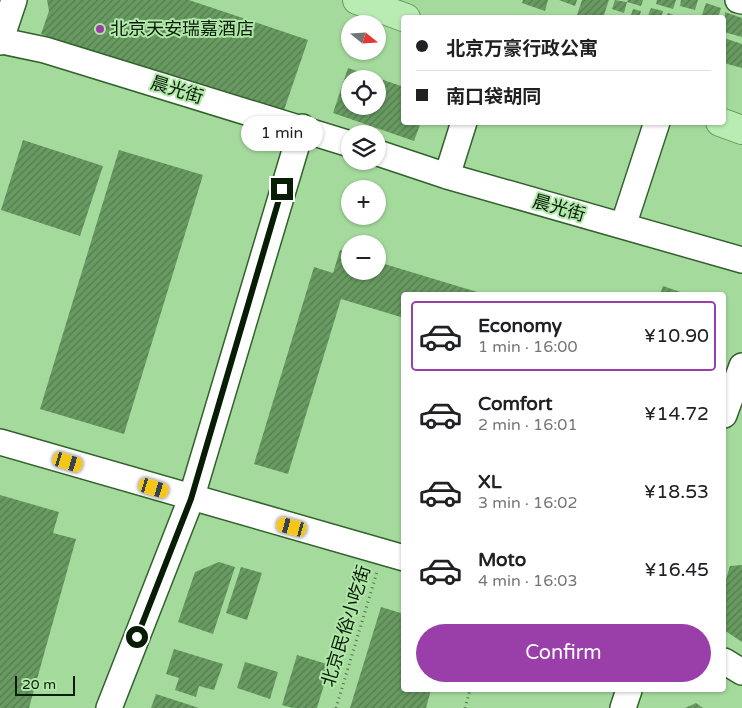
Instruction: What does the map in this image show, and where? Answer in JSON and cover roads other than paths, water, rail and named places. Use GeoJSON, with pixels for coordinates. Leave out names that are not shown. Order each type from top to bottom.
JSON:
{"type":"FeatureCollection","features":[{"type":"Feature","properties":{"kind":"main road"},"geometry":{"type":"LineString","coordinates":[[357,0],[401,16]]}},
{"type":"Feature","properties":{"kind":"main road"},"geometry":{"type":"LineString","coordinates":[[726,124],[742,130]]}},
{"type":"Feature","properties":{"kind":"street"},"geometry":{"type":"LineString","coordinates":[[1,41],[14,0]]}},
{"type":"Feature","properties":{"kind":"street"},"geometry":{"type":"LineString","coordinates":[[738,0],[742,2]]}},
{"type":"Feature","properties":{"kind":"street","name":"晨光街"},"geometry":{"type":"LineString","coordinates":[[1,41],[45,50],[341,141]]}},
{"type":"Feature","properties":{"kind":"street"},"geometry":{"type":"LineString","coordinates":[[447,176],[463,125]]}},
{"type":"Feature","properties":{"kind":"street"},"geometry":{"type":"LineString","coordinates":[[623,226],[656,125]]}},
{"type":"Feature","properties":{"kind":"street"},"geometry":{"type":"LineString","coordinates":[[109,708],[191,499],[302,128]]}},
{"type":"Feature","properties":{"kind":"street","name":"晨光街"},"geometry":{"type":"LineString","coordinates":[[386,156],[447,176],[742,260]]}},
{"type":"Feature","properties":{"kind":"street"},"geometry":{"type":"LineString","coordinates":[[726,410],[742,366]]}},
{"type":"Feature","properties":{"kind":"street"},"geometry":{"type":"LineString","coordinates":[[0,442],[191,499],[393,556]]}},
{"type":"Feature","properties":{"kind":"street"},"geometry":{"type":"LineString","coordinates":[[726,662],[742,672]]}},
{"type":"Feature","properties":{"kind":"street"},"geometry":{"type":"LineString","coordinates":[[623,708],[628,692]]}},
{"type":"Feature","properties":{"kind":"place","name":"北京天安瑞嘉酒店"},"geometry":{"type":"Point","coordinates":[100,29]}}]}
